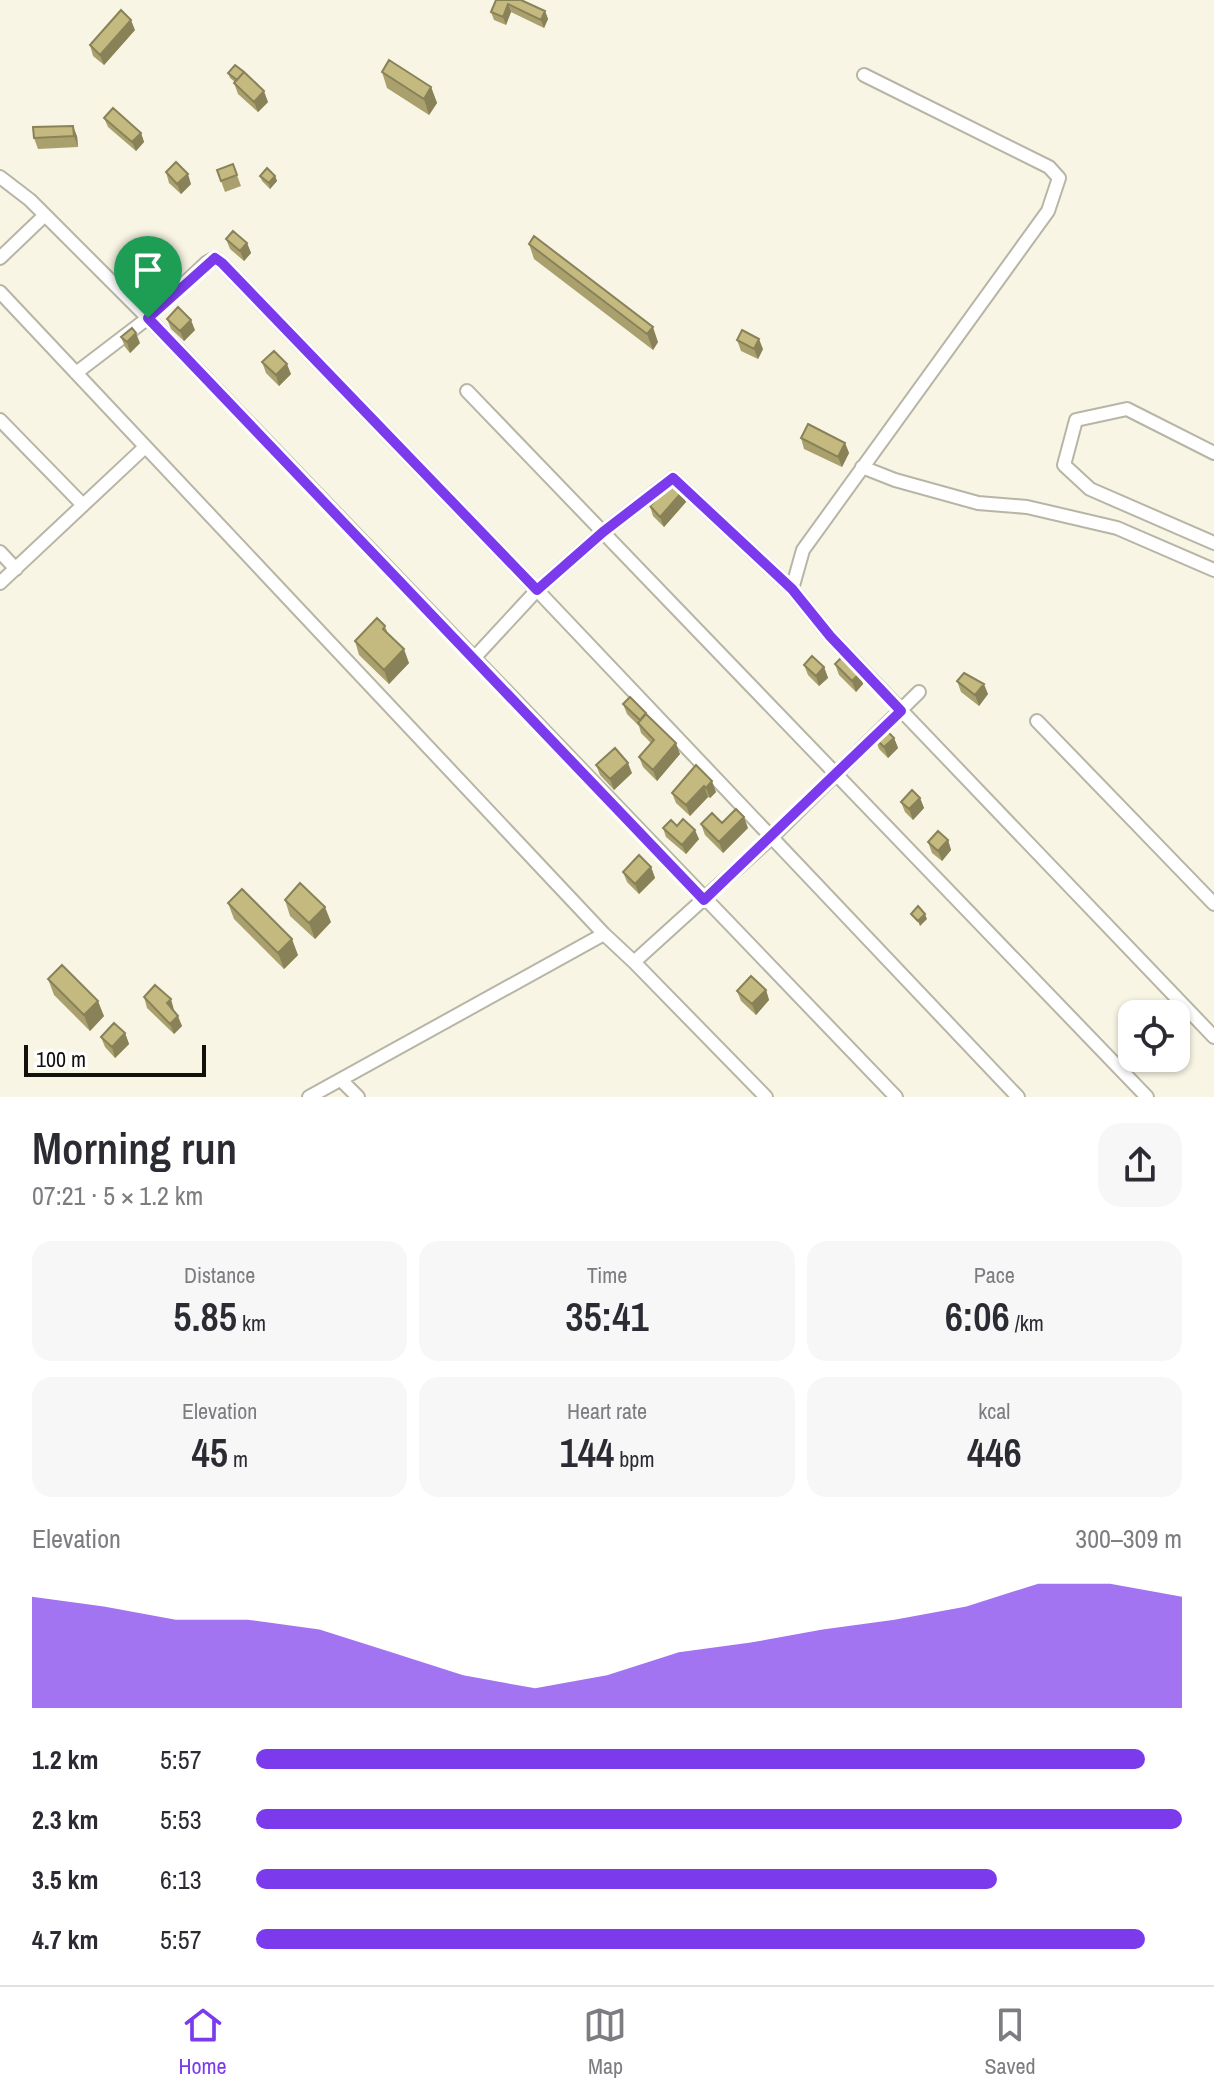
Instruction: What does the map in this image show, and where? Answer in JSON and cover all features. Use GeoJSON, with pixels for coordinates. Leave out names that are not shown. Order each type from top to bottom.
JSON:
{"type":"FeatureCollection","features":[{"type":"Feature","properties":{"kind":"street"},"geometry":{"type":"LineString","coordinates":[[792,589],[803,550],[1048,211],[1059,178],[1049,167],[864,75]]}},
{"type":"Feature","properties":{"kind":"street"},"geometry":{"type":"LineString","coordinates":[[0,177],[45,215],[148,318],[896,1097]]}},
{"type":"Feature","properties":{"kind":"street"},"geometry":{"type":"LineString","coordinates":[[0,258],[45,215]]}},
{"type":"Feature","properties":{"kind":"street"},"geometry":{"type":"LineString","coordinates":[[76,373],[148,318],[206,263],[215,258],[222,263],[1018,1097]]}},
{"type":"Feature","properties":{"kind":"street"},"geometry":{"type":"LineString","coordinates":[[0,292],[604,934],[766,1097]]}},
{"type":"Feature","properties":{"kind":"street"},"geometry":{"type":"LineString","coordinates":[[467,391],[1147,1097]]}},
{"type":"Feature","properties":{"kind":"street"},"geometry":{"type":"LineString","coordinates":[[1214,453],[1127,409],[1076,420],[1064,465],[1090,489],[1214,543]]}},
{"type":"Feature","properties":{"kind":"street"},"geometry":{"type":"LineString","coordinates":[[0,420],[83,505]]}},
{"type":"Feature","properties":{"kind":"street"},"geometry":{"type":"LineString","coordinates":[[0,583],[145,447]]}},
{"type":"Feature","properties":{"kind":"street"},"geometry":{"type":"LineString","coordinates":[[862,467],[895,480],[978,503],[1027,507],[1117,528],[1214,570]]}},
{"type":"Feature","properties":{"kind":"street"},"geometry":{"type":"LineString","coordinates":[[475,657],[537,590],[603,532],[673,478],[792,589],[830,636],[1214,1037]]}},
{"type":"Feature","properties":{"kind":"street"},"geometry":{"type":"LineString","coordinates":[[0,552],[16,569]]}},
{"type":"Feature","properties":{"kind":"street"},"geometry":{"type":"LineString","coordinates":[[634,962],[772,837],[919,692]]}},
{"type":"Feature","properties":{"kind":"street"},"geometry":{"type":"LineString","coordinates":[[1037,721],[1214,904]]}},
{"type":"Feature","properties":{"kind":"street"},"geometry":{"type":"LineString","coordinates":[[309,1097],[604,934]]}},
{"type":"Feature","properties":{"kind":"street"},"geometry":{"type":"LineString","coordinates":[[341,1080],[358,1097]]}},
{"type":"Feature","properties":{"kind":"building"},"geometry":{"type":"Polygon","coordinates":[[[496,0],[521,0],[545,11],[541,20],[508,4],[503,17],[491,12],[496,0]]]}},
{"type":"Feature","properties":{"kind":"building"},"geometry":{"type":"Polygon","coordinates":[[[121,10],[131,20],[100,55],[90,45],[121,10]]]}},
{"type":"Feature","properties":{"kind":"building"},"geometry":{"type":"Polygon","coordinates":[[[389,60],[431,87],[424,99],[382,72],[389,60]]]}},
{"type":"Feature","properties":{"kind":"building"},"geometry":{"type":"Polygon","coordinates":[[[235,65],[244,72],[237,80],[228,73],[235,65]]]}},
{"type":"Feature","properties":{"kind":"building"},"geometry":{"type":"Polygon","coordinates":[[[244,72],[264,91],[254,102],[234,83],[244,72]]]}},
{"type":"Feature","properties":{"kind":"building"},"geometry":{"type":"Polygon","coordinates":[[[113,108],[141,133],[132,142],[104,118],[113,108]]]}},
{"type":"Feature","properties":{"kind":"building"},"geometry":{"type":"Polygon","coordinates":[[[73,126],[74,136],[34,138],[33,127],[73,126]]]}},
{"type":"Feature","properties":{"kind":"building"},"geometry":{"type":"Polygon","coordinates":[[[176,162],[188,174],[177,184],[166,172],[176,162]]]}},
{"type":"Feature","properties":{"kind":"building"},"geometry":{"type":"Polygon","coordinates":[[[233,164],[237,175],[221,181],[217,170],[233,164]]]}},
{"type":"Feature","properties":{"kind":"building"},"geometry":{"type":"Polygon","coordinates":[[[267,168],[275,176],[269,183],[260,176],[267,168]]]}},
{"type":"Feature","properties":{"kind":"building"},"geometry":{"type":"Polygon","coordinates":[[[233,231],[247,243],[240,251],[226,239],[233,231]]]}},
{"type":"Feature","properties":{"kind":"building"},"geometry":{"type":"Polygon","coordinates":[[[534,236],[653,327],[647,334],[529,244],[534,236]]]}},
{"type":"Feature","properties":{"kind":"building"},"geometry":{"type":"Polygon","coordinates":[[[178,307],[191,320],[180,331],[167,319],[178,307]]]}},
{"type":"Feature","properties":{"kind":"building"},"geometry":{"type":"Polygon","coordinates":[[[132,328],[136,333],[127,342],[121,337],[132,328]]]}},
{"type":"Feature","properties":{"kind":"building"},"geometry":{"type":"Polygon","coordinates":[[[742,330],[759,339],[754,349],[737,340],[742,330]]]}},
{"type":"Feature","properties":{"kind":"building"},"geometry":{"type":"Polygon","coordinates":[[[274,351],[287,364],[276,375],[262,362],[274,351]]]}},
{"type":"Feature","properties":{"kind":"building"},"geometry":{"type":"Polygon","coordinates":[[[808,424],[845,443],[838,457],[801,438],[808,424]]]}},
{"type":"Feature","properties":{"kind":"building"},"geometry":{"type":"Polygon","coordinates":[[[672,483],[682,492],[660,517],[650,506],[672,483]]]}},
{"type":"Feature","properties":{"kind":"building"},"geometry":{"type":"Polygon","coordinates":[[[377,618],[385,626],[383,629],[404,649],[384,670],[355,641],[377,618]]]}},
{"type":"Feature","properties":{"kind":"building"},"geometry":{"type":"Polygon","coordinates":[[[812,656],[824,667],[816,676],[804,665],[812,656]]]}},
{"type":"Feature","properties":{"kind":"building"},"geometry":{"type":"Polygon","coordinates":[[[843,656],[860,673],[852,681],[835,664],[843,656]]]}},
{"type":"Feature","properties":{"kind":"building"},"geometry":{"type":"Polygon","coordinates":[[[964,673],[984,684],[975,695],[957,681],[964,673]]]}},
{"type":"Feature","properties":{"kind":"building"},"geometry":{"type":"Polygon","coordinates":[[[630,697],[646,713],[640,720],[623,704],[630,697]]]}},
{"type":"Feature","properties":{"kind":"building"},"geometry":{"type":"Polygon","coordinates":[[[646,714],[676,743],[653,770],[639,757],[654,740],[638,723],[646,714]]]}},
{"type":"Feature","properties":{"kind":"building"},"geometry":{"type":"Polygon","coordinates":[[[884,728],[894,738],[884,747],[875,738],[884,728]]]}},
{"type":"Feature","properties":{"kind":"building"},"geometry":{"type":"Polygon","coordinates":[[[615,748],[628,763],[610,779],[596,765],[615,748]]]}},
{"type":"Feature","properties":{"kind":"building"},"geometry":{"type":"Polygon","coordinates":[[[696,765],[712,781],[686,805],[672,793],[696,765]]]}},
{"type":"Feature","properties":{"kind":"building"},"geometry":{"type":"Polygon","coordinates":[[[912,790],[920,798],[909,809],[901,802],[912,790]]]}},
{"type":"Feature","properties":{"kind":"building"},"geometry":{"type":"Polygon","coordinates":[[[736,809],[744,817],[719,842],[701,824],[712,813],[722,823],[736,809]]]}},
{"type":"Feature","properties":{"kind":"building"},"geometry":{"type":"Polygon","coordinates":[[[683,819],[695,830],[682,845],[663,828],[671,820],[677,826],[683,819]]]}},
{"type":"Feature","properties":{"kind":"building"},"geometry":{"type":"Polygon","coordinates":[[[938,831],[948,840],[938,851],[928,842],[938,831]]]}},
{"type":"Feature","properties":{"kind":"building"},"geometry":{"type":"Polygon","coordinates":[[[639,855],[651,867],[635,884],[623,872],[639,855]]]}},
{"type":"Feature","properties":{"kind":"building"},"geometry":{"type":"Polygon","coordinates":[[[300,883],[325,907],[309,923],[285,900],[300,883]]]}},
{"type":"Feature","properties":{"kind":"building"},"geometry":{"type":"Polygon","coordinates":[[[242,889],[292,939],[278,953],[228,903],[242,889]]]}},
{"type":"Feature","properties":{"kind":"building"},"geometry":{"type":"Polygon","coordinates":[[[918,906],[925,914],[918,921],[911,914],[918,906]]]}},
{"type":"Feature","properties":{"kind":"building"},"geometry":{"type":"Polygon","coordinates":[[[62,965],[98,1001],[84,1015],[48,979],[62,965]]]}},
{"type":"Feature","properties":{"kind":"building"},"geometry":{"type":"Polygon","coordinates":[[[751,976],[766,990],[752,1004],[737,991],[751,976]]]}},
{"type":"Feature","properties":{"kind":"building"},"geometry":{"type":"Polygon","coordinates":[[[155,985],[171,999],[167,1003],[178,1016],[170,1024],[144,997],[155,985]]]}},
{"type":"Feature","properties":{"kind":"building"},"geometry":{"type":"Polygon","coordinates":[[[114,1023],[125,1033],[112,1047],[101,1037],[114,1023]]]}},
{"type":"Feature","properties":{"kind":"route"},"geometry":{"type":"LineString","coordinates":[[215,258],[537,590],[603,532],[673,478],[792,589],[830,636],[901,711],[704,900],[148,318],[215,258]]}}]}
